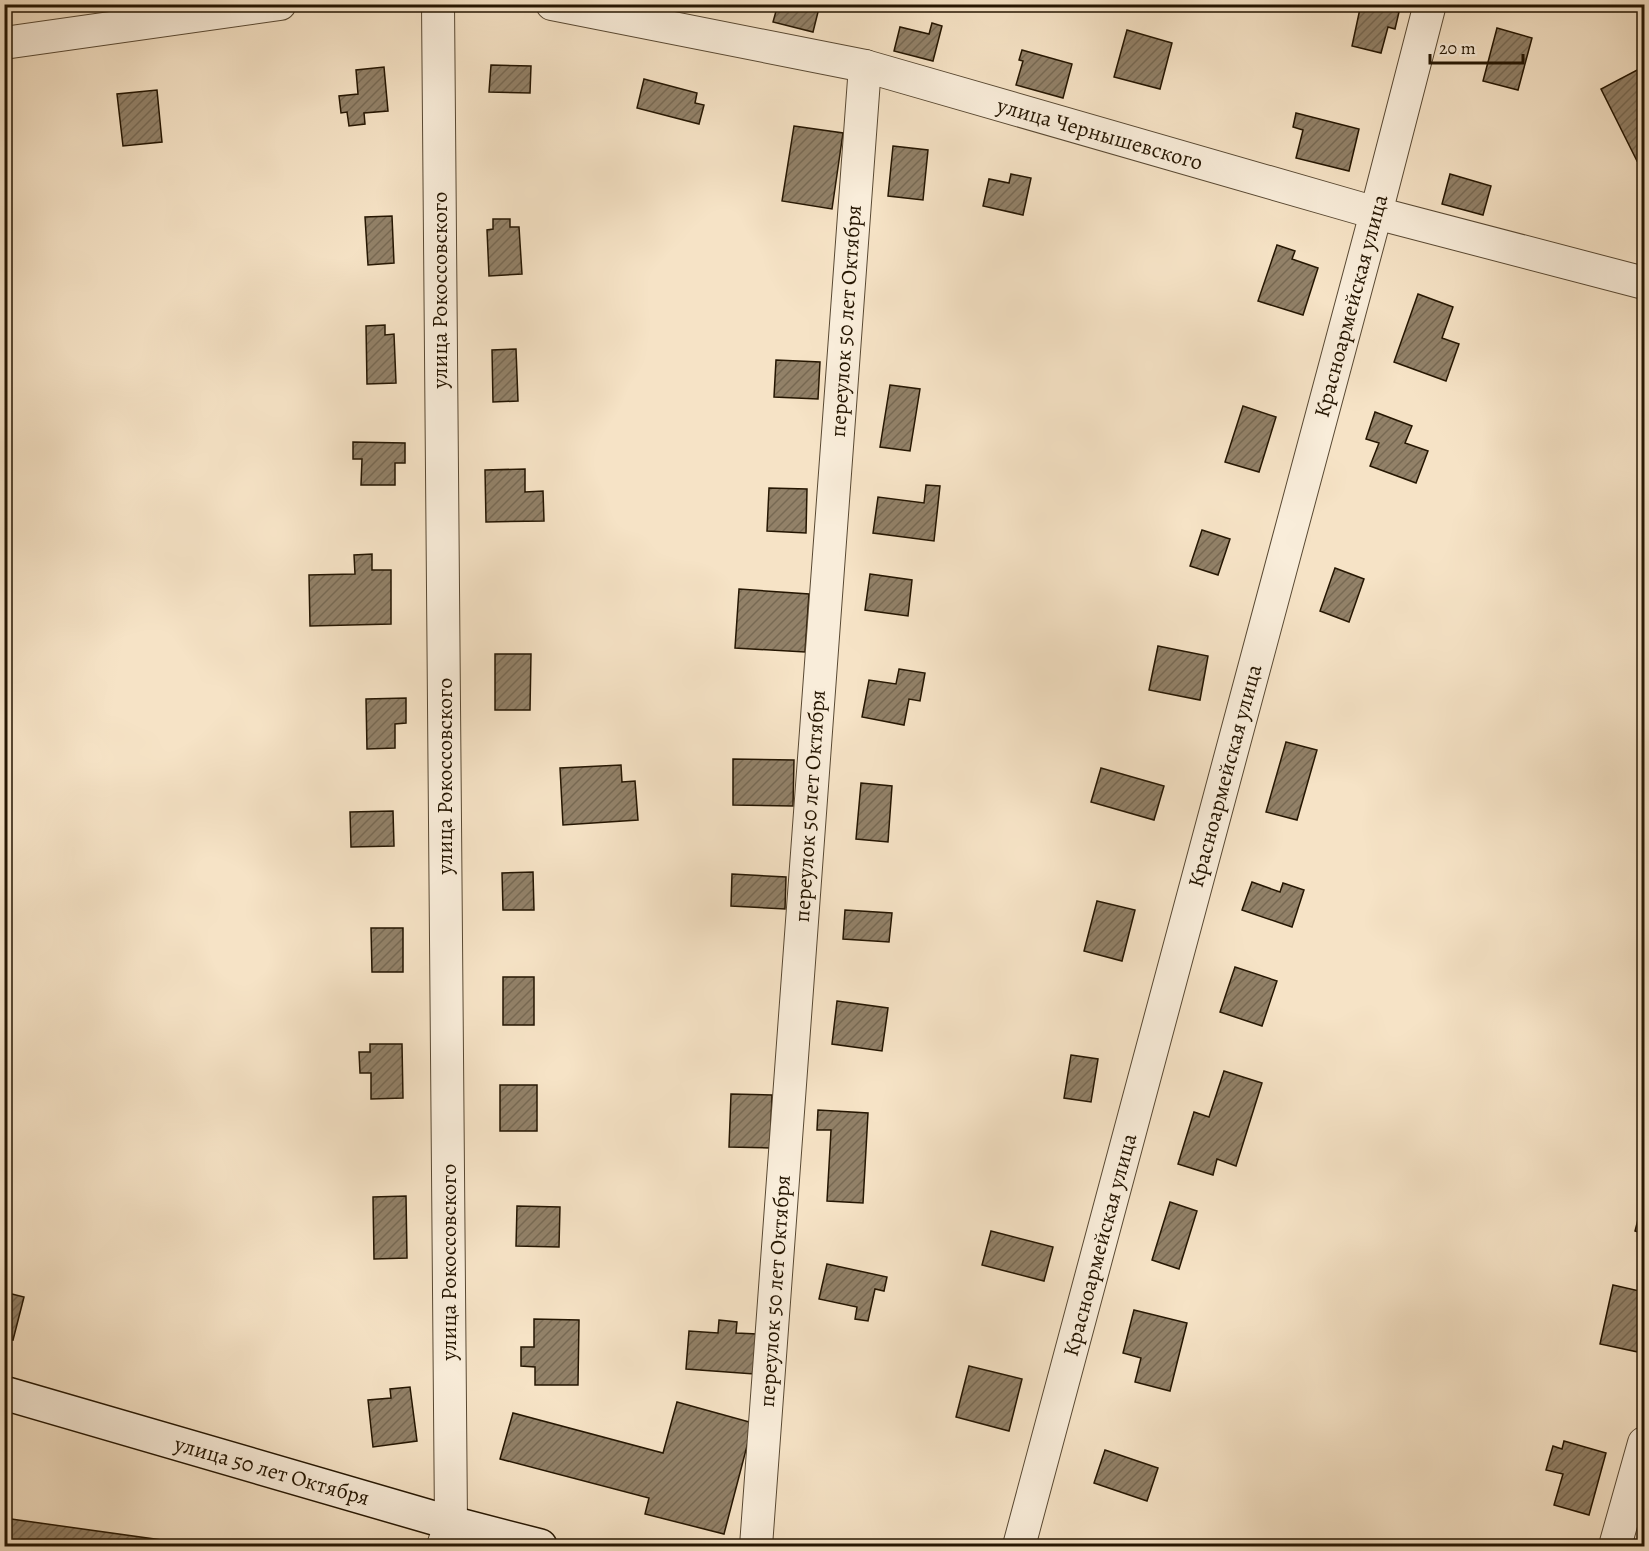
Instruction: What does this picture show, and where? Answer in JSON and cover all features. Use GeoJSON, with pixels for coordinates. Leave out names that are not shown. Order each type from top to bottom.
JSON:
{"type":"FeatureCollection","features":[{"type":"Feature","properties":{"kind":"street"},"geometry":{"type":"LineString","coordinates":[[4,43],[280,4]]}},
{"type":"Feature","properties":{"kind":"street","name":"улица Рокоссовского"},"geometry":{"type":"LineString","coordinates":[[438,4],[447,1535]]}},
{"type":"Feature","properties":{"kind":"street","name":"улица Чернышевского"},"geometry":{"type":"LineString","coordinates":[[552,4],[865,66],[1376,213],[1644,283]]}},
{"type":"Feature","properties":{"kind":"street","name":"Красноармейская улица"},"geometry":{"type":"LineString","coordinates":[[1019,1546],[1430,4]]}},
{"type":"Feature","properties":{"kind":"street","name":"переулок 50 лет Октября"},"geometry":{"type":"LineString","coordinates":[[756,1546],[865,66]]}},
{"type":"Feature","properties":{"kind":"street","name":"улица 50 лет Октября"},"geometry":{"type":"LineString","coordinates":[[4,1393],[447,1535],[540,1546]]}},
{"type":"Feature","properties":{"kind":"street"},"geometry":{"type":"LineString","coordinates":[[1615,1546],[1644,1443]]}},
{"type":"Feature","properties":{"kind":"building"},"geometry":{"type":"Polygon","coordinates":[[[778,4],[820,4],[813,32],[773,22],[778,4]]]}},
{"type":"Feature","properties":{"kind":"building"},"geometry":{"type":"Polygon","coordinates":[[[1361,4],[1399,12],[1395,29],[1388,27],[1381,53],[1352,46],[1361,4]]]}},
{"type":"Feature","properties":{"kind":"building"},"geometry":{"type":"Polygon","coordinates":[[[932,23],[942,26],[933,61],[894,51],[900,27],[929,34],[932,23]]]}},
{"type":"Feature","properties":{"kind":"building"},"geometry":{"type":"Polygon","coordinates":[[[1497,28],[1532,38],[1518,90],[1483,81],[1497,28]]]}},
{"type":"Feature","properties":{"kind":"building"},"geometry":{"type":"Polygon","coordinates":[[[1127,30],[1172,43],[1160,89],[1114,77],[1127,30]]]}},
{"type":"Feature","properties":{"kind":"building"},"geometry":{"type":"Polygon","coordinates":[[[1022,50],[1072,64],[1063,98],[1016,85],[1023,61],[1019,60],[1022,50]]]}},
{"type":"Feature","properties":{"kind":"building"},"geometry":{"type":"Polygon","coordinates":[[[491,65],[531,66],[530,93],[489,92],[491,65]]]}},
{"type":"Feature","properties":{"kind":"building"},"geometry":{"type":"Polygon","coordinates":[[[384,67],[388,111],[364,113],[365,124],[349,126],[347,112],[341,113],[339,96],[358,94],[356,70],[384,67]]]}},
{"type":"Feature","properties":{"kind":"building"},"geometry":{"type":"Polygon","coordinates":[[[1639,69],[1644,79],[1644,157],[1637,161],[1601,89],[1639,69]]]}},
{"type":"Feature","properties":{"kind":"building"},"geometry":{"type":"Polygon","coordinates":[[[644,79],[697,93],[695,103],[704,105],[699,124],[637,108],[644,79]]]}},
{"type":"Feature","properties":{"kind":"building"},"geometry":{"type":"Polygon","coordinates":[[[157,90],[162,142],[123,146],[117,94],[157,90]]]}},
{"type":"Feature","properties":{"kind":"building"},"geometry":{"type":"Polygon","coordinates":[[[1296,113],[1359,129],[1349,171],[1296,158],[1303,130],[1293,127],[1296,113]]]}},
{"type":"Feature","properties":{"kind":"building"},"geometry":{"type":"Polygon","coordinates":[[[794,126],[843,133],[832,209],[782,201],[794,126]]]}},
{"type":"Feature","properties":{"kind":"building"},"geometry":{"type":"Polygon","coordinates":[[[893,146],[928,150],[923,200],[888,196],[893,146]]]}},
{"type":"Feature","properties":{"kind":"building"},"geometry":{"type":"Polygon","coordinates":[[[1011,174],[1031,178],[1023,215],[983,206],[989,179],[1009,183],[1011,174]]]}},
{"type":"Feature","properties":{"kind":"building"},"geometry":{"type":"Polygon","coordinates":[[[1450,174],[1491,186],[1483,215],[1442,204],[1450,174]]]}},
{"type":"Feature","properties":{"kind":"building"},"geometry":{"type":"Polygon","coordinates":[[[392,216],[394,263],[368,265],[365,217],[392,216]]]}},
{"type":"Feature","properties":{"kind":"building"},"geometry":{"type":"Polygon","coordinates":[[[493,219],[510,219],[510,227],[519,227],[522,274],[489,276],[487,230],[493,229],[493,219]]]}},
{"type":"Feature","properties":{"kind":"building"},"geometry":{"type":"Polygon","coordinates":[[[1277,245],[1295,251],[1292,259],[1318,268],[1303,315],[1258,301],[1277,245]]]}},
{"type":"Feature","properties":{"kind":"building"},"geometry":{"type":"Polygon","coordinates":[[[1418,294],[1453,307],[1442,338],[1459,344],[1446,381],[1394,362],[1418,294]]]}},
{"type":"Feature","properties":{"kind":"building"},"geometry":{"type":"Polygon","coordinates":[[[385,325],[385,335],[394,334],[396,383],[367,384],[366,326],[385,325]]]}},
{"type":"Feature","properties":{"kind":"building"},"geometry":{"type":"Polygon","coordinates":[[[516,349],[518,401],[493,402],[492,350],[516,349]]]}},
{"type":"Feature","properties":{"kind":"building"},"geometry":{"type":"Polygon","coordinates":[[[776,360],[820,362],[818,399],[774,397],[776,360]]]}},
{"type":"Feature","properties":{"kind":"building"},"geometry":{"type":"Polygon","coordinates":[[[890,385],[920,389],[910,451],[880,447],[890,385]]]}},
{"type":"Feature","properties":{"kind":"building"},"geometry":{"type":"Polygon","coordinates":[[[1243,406],[1276,417],[1259,472],[1225,462],[1243,406]]]}},
{"type":"Feature","properties":{"kind":"building"},"geometry":{"type":"Polygon","coordinates":[[[1375,412],[1412,426],[1405,443],[1428,451],[1416,483],[1370,466],[1379,443],[1366,439],[1375,412]]]}},
{"type":"Feature","properties":{"kind":"building"},"geometry":{"type":"Polygon","coordinates":[[[353,442],[405,443],[405,463],[395,463],[395,485],[361,485],[362,459],[353,459],[353,442]]]}},
{"type":"Feature","properties":{"kind":"building"},"geometry":{"type":"Polygon","coordinates":[[[525,469],[525,492],[543,491],[544,521],[486,522],[485,470],[525,469]]]}},
{"type":"Feature","properties":{"kind":"building"},"geometry":{"type":"Polygon","coordinates":[[[926,485],[940,486],[934,541],[873,533],[878,497],[924,503],[926,485]]]}},
{"type":"Feature","properties":{"kind":"building"},"geometry":{"type":"Polygon","coordinates":[[[769,488],[807,489],[806,533],[767,531],[769,488]]]}},
{"type":"Feature","properties":{"kind":"building"},"geometry":{"type":"Polygon","coordinates":[[[1202,530],[1230,539],[1218,575],[1190,566],[1202,530]]]}},
{"type":"Feature","properties":{"kind":"building"},"geometry":{"type":"Polygon","coordinates":[[[372,554],[372,570],[391,570],[391,624],[310,626],[309,575],[355,574],[354,555],[372,554]]]}},
{"type":"Feature","properties":{"kind":"building"},"geometry":{"type":"Polygon","coordinates":[[[1335,568],[1364,579],[1349,622],[1320,611],[1335,568]]]}},
{"type":"Feature","properties":{"kind":"building"},"geometry":{"type":"Polygon","coordinates":[[[870,574],[912,580],[908,616],[865,610],[870,574]]]}},
{"type":"Feature","properties":{"kind":"building"},"geometry":{"type":"Polygon","coordinates":[[[739,589],[809,594],[805,652],[735,648],[739,589]]]}},
{"type":"Feature","properties":{"kind":"building"},"geometry":{"type":"Polygon","coordinates":[[[1158,646],[1208,656],[1200,700],[1149,690],[1158,646]]]}},
{"type":"Feature","properties":{"kind":"building"},"geometry":{"type":"Polygon","coordinates":[[[495,654],[531,654],[530,710],[495,710],[495,654]]]}},
{"type":"Feature","properties":{"kind":"building"},"geometry":{"type":"Polygon","coordinates":[[[899,669],[925,673],[920,701],[909,699],[904,725],[862,717],[869,680],[896,684],[899,669]]]}},
{"type":"Feature","properties":{"kind":"building"},"geometry":{"type":"Polygon","coordinates":[[[406,698],[406,723],[395,724],[395,748],[367,749],[366,699],[406,698]]]}},
{"type":"Feature","properties":{"kind":"building"},"geometry":{"type":"Polygon","coordinates":[[[1286,742],[1317,750],[1297,820],[1266,812],[1286,742]]]}},
{"type":"Feature","properties":{"kind":"building"},"geometry":{"type":"Polygon","coordinates":[[[733,759],[794,760],[793,806],[733,805],[733,759]]]}},
{"type":"Feature","properties":{"kind":"building"},"geometry":{"type":"Polygon","coordinates":[[[621,765],[622,782],[635,781],[638,820],[563,825],[560,768],[621,765]]]}},
{"type":"Feature","properties":{"kind":"building"},"geometry":{"type":"Polygon","coordinates":[[[1101,768],[1164,786],[1154,820],[1091,802],[1101,768]]]}},
{"type":"Feature","properties":{"kind":"building"},"geometry":{"type":"Polygon","coordinates":[[[861,783],[892,786],[888,842],[856,839],[861,783]]]}},
{"type":"Feature","properties":{"kind":"building"},"geometry":{"type":"Polygon","coordinates":[[[393,811],[394,846],[351,847],[350,812],[393,811]]]}},
{"type":"Feature","properties":{"kind":"building"},"geometry":{"type":"Polygon","coordinates":[[[533,872],[534,910],[503,910],[502,873],[533,872]]]}},
{"type":"Feature","properties":{"kind":"building"},"geometry":{"type":"Polygon","coordinates":[[[732,874],[786,877],[785,909],[731,906],[732,874]]]}},
{"type":"Feature","properties":{"kind":"building"},"geometry":{"type":"Polygon","coordinates":[[[1252,882],[1280,892],[1283,883],[1304,890],[1292,927],[1242,910],[1252,882]]]}},
{"type":"Feature","properties":{"kind":"building"},"geometry":{"type":"Polygon","coordinates":[[[1097,901],[1135,910],[1122,961],[1084,951],[1097,901]]]}},
{"type":"Feature","properties":{"kind":"building"},"geometry":{"type":"Polygon","coordinates":[[[845,910],[892,913],[889,942],[843,939],[845,910]]]}},
{"type":"Feature","properties":{"kind":"building"},"geometry":{"type":"Polygon","coordinates":[[[371,928],[403,928],[403,972],[372,972],[371,928]]]}},
{"type":"Feature","properties":{"kind":"building"},"geometry":{"type":"Polygon","coordinates":[[[1235,967],[1277,981],[1262,1026],[1220,1012],[1235,967]]]}},
{"type":"Feature","properties":{"kind":"building"},"geometry":{"type":"Polygon","coordinates":[[[503,977],[534,977],[534,1025],[503,1025],[503,977]]]}},
{"type":"Feature","properties":{"kind":"building"},"geometry":{"type":"Polygon","coordinates":[[[837,1001],[888,1008],[882,1051],[832,1044],[837,1001]]]}},
{"type":"Feature","properties":{"kind":"building"},"geometry":{"type":"Polygon","coordinates":[[[370,1044],[402,1044],[403,1098],[371,1099],[371,1073],[360,1073],[359,1052],[370,1052],[370,1044]]]}},
{"type":"Feature","properties":{"kind":"building"},"geometry":{"type":"Polygon","coordinates":[[[4,1051],[9,1154],[4,1154],[4,1051]]]}},
{"type":"Feature","properties":{"kind":"building"},"geometry":{"type":"Polygon","coordinates":[[[1071,1055],[1098,1059],[1091,1102],[1064,1098],[1071,1055]]]}},
{"type":"Feature","properties":{"kind":"building"},"geometry":{"type":"Polygon","coordinates":[[[1224,1071],[1262,1083],[1236,1166],[1217,1159],[1213,1175],[1178,1164],[1194,1112],[1209,1117],[1224,1071]]]}},
{"type":"Feature","properties":{"kind":"building"},"geometry":{"type":"Polygon","coordinates":[[[500,1085],[537,1085],[537,1131],[500,1131],[500,1085]]]}},
{"type":"Feature","properties":{"kind":"building"},"geometry":{"type":"Polygon","coordinates":[[[731,1094],[772,1095],[770,1148],[729,1147],[731,1094]]]}},
{"type":"Feature","properties":{"kind":"building"},"geometry":{"type":"Polygon","coordinates":[[[818,1110],[868,1113],[863,1203],[827,1201],[831,1130],[817,1130],[818,1110]]]}},
{"type":"Feature","properties":{"kind":"building"},"geometry":{"type":"Polygon","coordinates":[[[406,1196],[407,1258],[374,1259],[373,1197],[406,1196]]]}},
{"type":"Feature","properties":{"kind":"building"},"geometry":{"type":"Polygon","coordinates":[[[1644,1197],[1644,1234],[1635,1231],[1644,1197]]]}},
{"type":"Feature","properties":{"kind":"building"},"geometry":{"type":"Polygon","coordinates":[[[1170,1202],[1197,1211],[1179,1269],[1152,1260],[1170,1202]]]}},
{"type":"Feature","properties":{"kind":"building"},"geometry":{"type":"Polygon","coordinates":[[[517,1206],[560,1207],[559,1247],[516,1246],[517,1206]]]}},
{"type":"Feature","properties":{"kind":"building"},"geometry":{"type":"Polygon","coordinates":[[[991,1231],[1053,1247],[1044,1281],[982,1265],[991,1231]]]}},
{"type":"Feature","properties":{"kind":"building"},"geometry":{"type":"Polygon","coordinates":[[[827,1264],[887,1277],[884,1291],[875,1289],[868,1321],[855,1319],[857,1307],[819,1299],[827,1264]]]}},
{"type":"Feature","properties":{"kind":"building"},"geometry":{"type":"Polygon","coordinates":[[[1613,1285],[1644,1292],[1644,1325],[1638,1352],[1600,1344],[1613,1285]]]}},
{"type":"Feature","properties":{"kind":"building"},"geometry":{"type":"Polygon","coordinates":[[[4,1292],[24,1297],[13,1340],[4,1338],[4,1292]]]}},
{"type":"Feature","properties":{"kind":"building"},"geometry":{"type":"Polygon","coordinates":[[[1134,1310],[1187,1323],[1170,1391],[1135,1382],[1141,1358],[1123,1353],[1134,1310]]]}},
{"type":"Feature","properties":{"kind":"building"},"geometry":{"type":"Polygon","coordinates":[[[534,1319],[579,1320],[578,1385],[535,1385],[535,1367],[521,1366],[521,1347],[534,1347],[534,1319]]]}},
{"type":"Feature","properties":{"kind":"building"},"geometry":{"type":"Polygon","coordinates":[[[719,1320],[737,1322],[736,1333],[757,1334],[754,1374],[686,1369],[689,1331],[718,1333],[719,1320]]]}},
{"type":"Feature","properties":{"kind":"building"},"geometry":{"type":"Polygon","coordinates":[[[969,1366],[1022,1379],[1009,1431],[956,1417],[969,1366]]]}},
{"type":"Feature","properties":{"kind":"building"},"geometry":{"type":"Polygon","coordinates":[[[410,1387],[417,1441],[373,1447],[368,1400],[391,1398],[390,1389],[410,1387]]]}},
{"type":"Feature","properties":{"kind":"building"},"geometry":{"type":"Polygon","coordinates":[[[677,1402],[753,1423],[724,1534],[645,1514],[649,1498],[500,1459],[513,1413],[663,1453],[677,1402]]]}},
{"type":"Feature","properties":{"kind":"building"},"geometry":{"type":"Polygon","coordinates":[[[1564,1441],[1606,1453],[1589,1515],[1554,1505],[1563,1474],[1546,1470],[1553,1446],[1562,1449],[1564,1441]]]}},
{"type":"Feature","properties":{"kind":"building"},"geometry":{"type":"Polygon","coordinates":[[[1105,1450],[1158,1468],[1147,1501],[1094,1483],[1105,1450]]]}},
{"type":"Feature","properties":{"kind":"building"},"geometry":{"type":"Polygon","coordinates":[[[4,1518],[183,1543],[183,1546],[4,1546],[4,1518]]]}}]}
